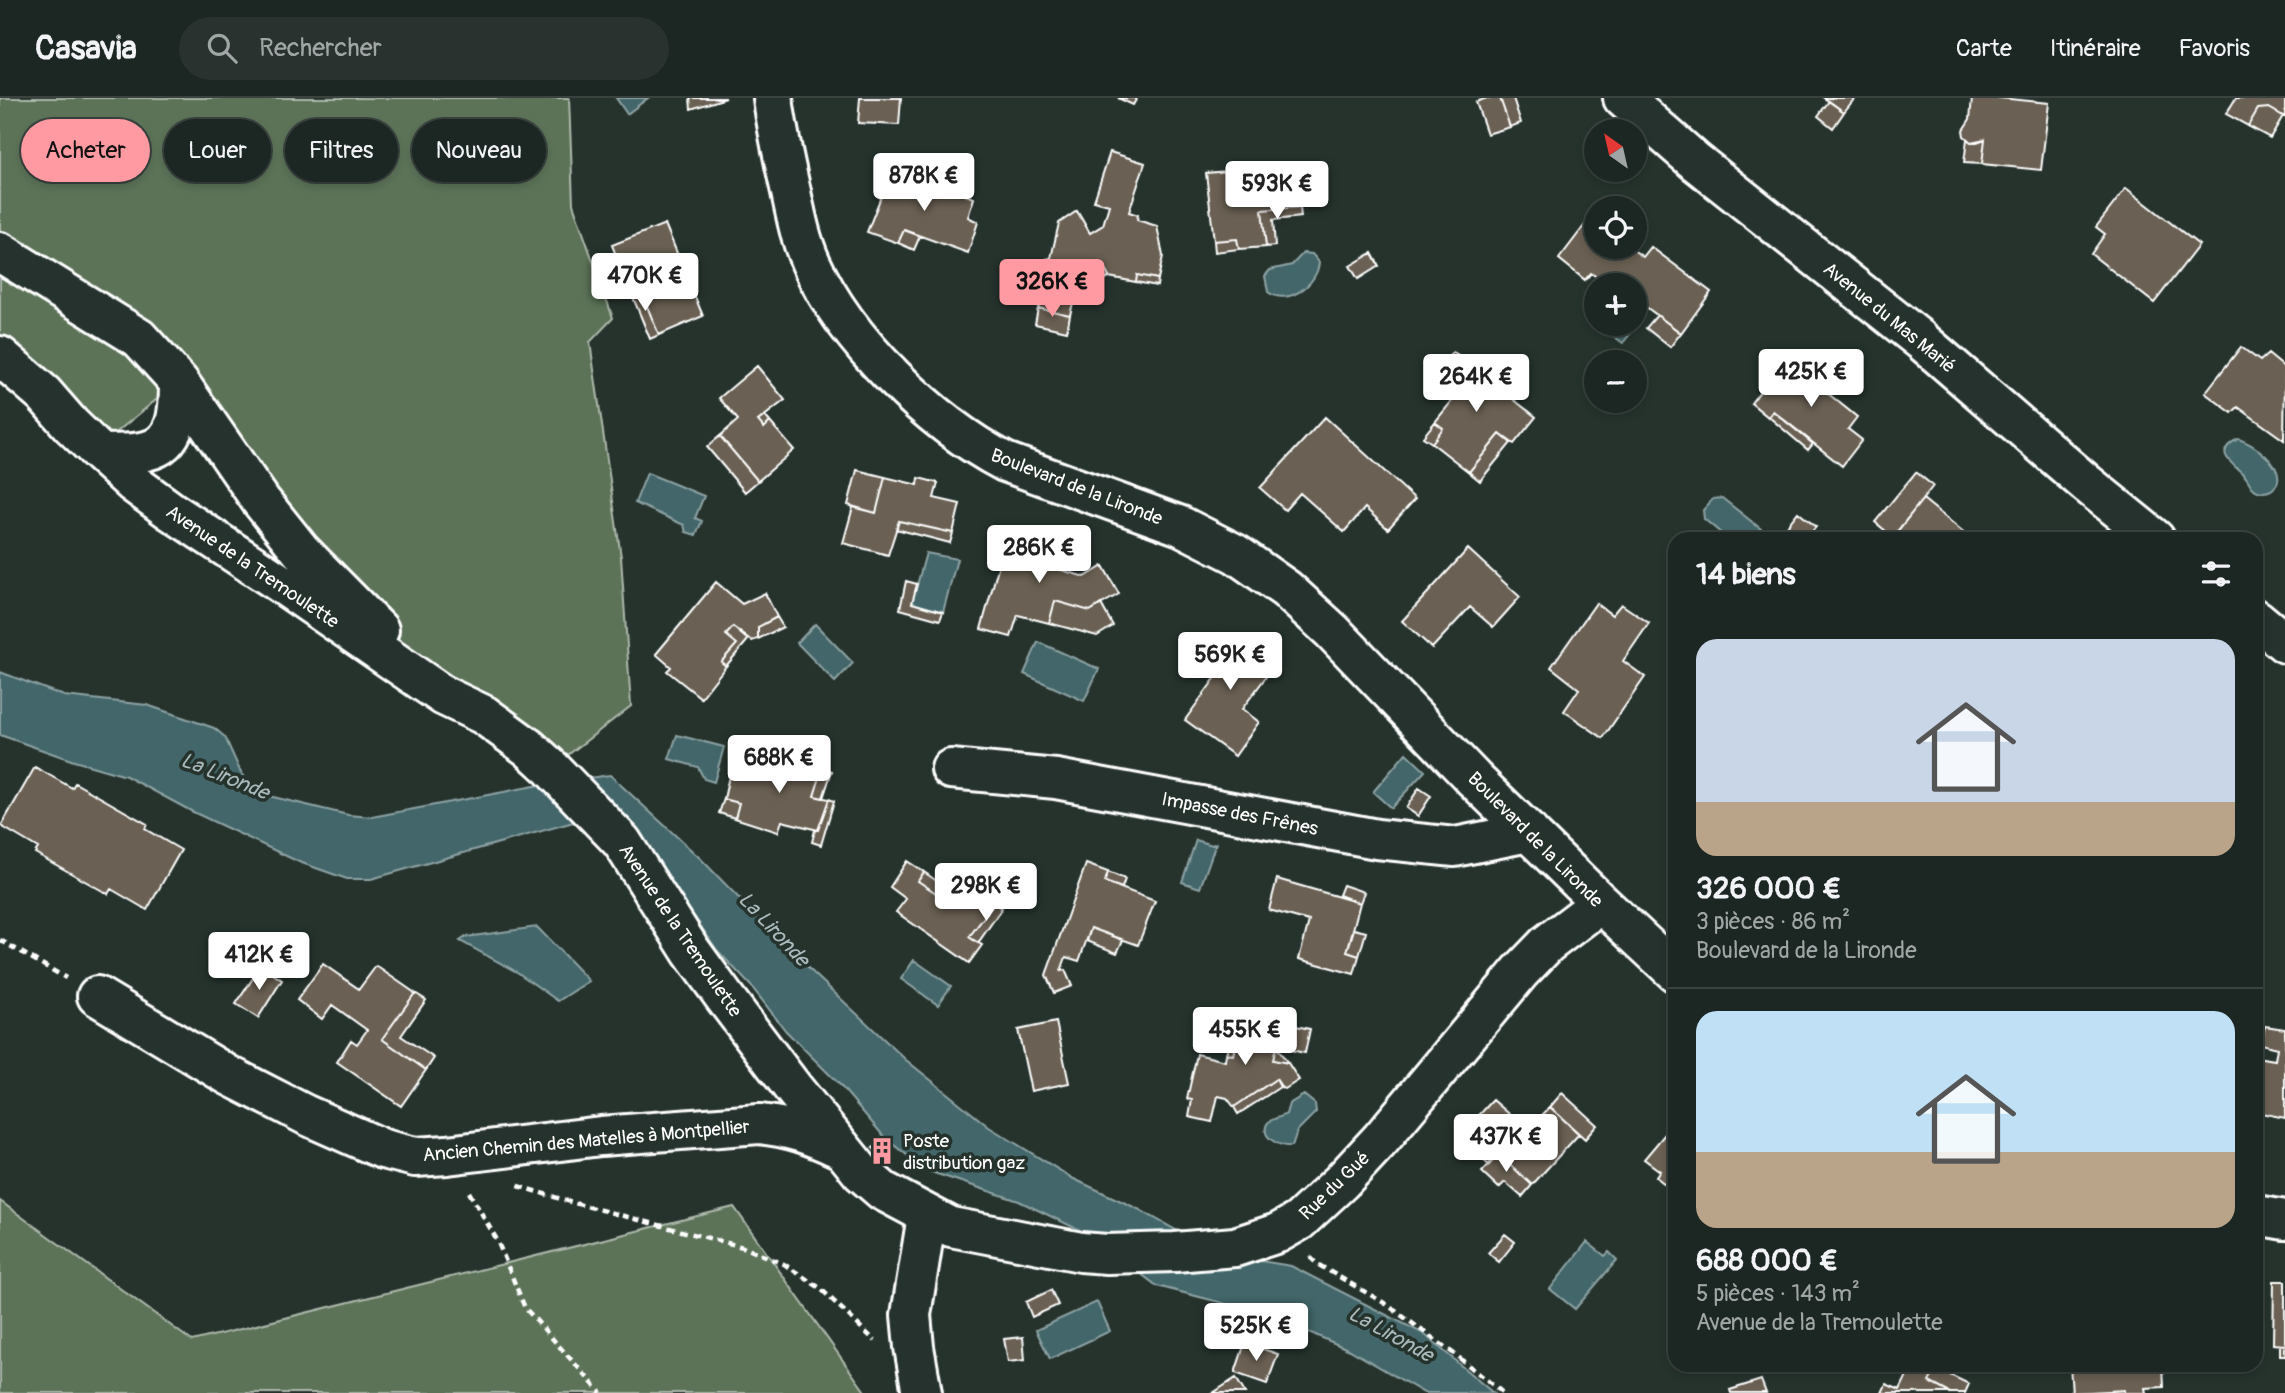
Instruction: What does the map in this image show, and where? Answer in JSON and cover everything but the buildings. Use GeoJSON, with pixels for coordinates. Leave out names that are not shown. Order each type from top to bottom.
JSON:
{"type":"FeatureCollection","features":[{"type":"Feature","properties":{"kind":"street","name":"Boulevard de la Lironde"},"geometry":{"type":"LineString","coordinates":[[773,98],[796,217],[811,263],[850,326],[902,386],[934,415],[1005,462],[1181,526],[1236,554],[1286,589],[1332,631],[1474,779],[1668,965]]}},
{"type":"Feature","properties":{"kind":"street","name":"Avenue du Mas Marié"},"geometry":{"type":"LineString","coordinates":[[1623,98],[1696,162],[1922,341],[2086,484],[2146,532]]}},
{"type":"Feature","properties":{"kind":"street","name":"Avenue de la Tremoulette"},"geometry":{"type":"LineString","coordinates":[[0,252],[139,338],[179,382],[261,501],[301,551],[444,696]]}},
{"type":"Feature","properties":{"kind":"street","name":"Avenue de la Tremoulette"},"geometry":{"type":"LineString","coordinates":[[0,356],[44,394],[101,454],[171,511],[444,696],[484,715],[551,768],[622,842],[698,961],[793,1088],[861,1172],[883,1191],[927,1216]]}},
{"type":"Feature","properties":{"kind":"street"},"geometry":{"type":"LineString","coordinates":[[101,454],[146,451],[162,444],[177,420],[179,382]]}},
{"type":"Feature","properties":{"kind":"street"},"geometry":{"type":"LineString","coordinates":[[2263,625],[2285,643]]}},
{"type":"Feature","properties":{"kind":"street","name":"Impasse des Frênes"},"geometry":{"type":"LineString","coordinates":[[951,769],[1056,779],[1377,839],[1455,847],[1529,832]]}},
{"type":"Feature","properties":{"kind":"street","name":"Rue du Gué"},"geometry":{"type":"LineString","coordinates":[[927,1216],[951,1227],[1081,1252],[1107,1254],[1235,1247],[1278,1233],[1299,1220],[1341,1182],[1381,1139],[1547,944],[1601,903]]}},
{"type":"Feature","properties":{"kind":"street","name":"Ancien Chemin des Matelles à Montpellier"},"geometry":{"type":"LineString","coordinates":[[97,996],[229,1075],[343,1132],[383,1149],[415,1157],[601,1136],[759,1124],[785,1126],[844,1150]]}},
{"type":"Feature","properties":{"kind":"street"},"geometry":{"type":"LineString","coordinates":[[922,1393],[911,1315],[927,1216]]}},
{"type":"Feature","properties":{"kind":"street"},"geometry":{"type":"LineString","coordinates":[[2263,1216],[2285,1220]]}},
{"type":"Feature","properties":{"kind":"path"},"geometry":{"type":"LineString","coordinates":[[0,940],[97,996]]}},
{"type":"Feature","properties":{"kind":"path"},"geometry":{"type":"LineString","coordinates":[[447,1155],[497,1240],[525,1308],[601,1393]]}},
{"type":"Feature","properties":{"kind":"path"},"geometry":{"type":"LineString","coordinates":[[509,1183],[532,1192],[743,1247],[784,1264],[820,1288],[876,1343]]}},
{"type":"Feature","properties":{"kind":"path"},"geometry":{"type":"LineString","coordinates":[[1299,1220],[1300,1247],[1317,1264],[1386,1304],[1503,1393]]}},
{"type":"Feature","properties":{"kind":"green space"},"geometry":{"type":"Polygon","coordinates":[[[0,98],[569,98],[573,204],[613,318],[590,342],[621,557],[631,706],[551,768],[444,696],[301,551],[178,382],[107,440],[0,337],[0,98]]]}},
{"type":"Feature","properties":{"kind":"green space"},"geometry":{"type":"Polygon","coordinates":[[[0,1201],[192,1341],[734,1207],[866,1393],[0,1393],[0,1201]]]}},
{"type":"Feature","properties":{"kind":"water"},"geometry":{"type":"Polygon","coordinates":[[[616,98],[648,98],[627,114],[616,98]]]}},
{"type":"Feature","properties":{"kind":"water"},"geometry":{"type":"Polygon","coordinates":[[[1303,253],[1312,254],[1319,262],[1308,285],[1293,295],[1284,297],[1268,292],[1265,276],[1270,270],[1292,265],[1303,253]]]}},
{"type":"Feature","properties":{"kind":"water"},"geometry":{"type":"Polygon","coordinates":[[[1613,336],[1629,336],[1623,343],[1613,336]]]}},
{"type":"Feature","properties":{"kind":"water"},"geometry":{"type":"Polygon","coordinates":[[[2238,439],[2252,445],[2272,463],[2278,477],[2273,489],[2259,492],[2230,462],[2225,453],[2226,448],[2238,439]]]}},
{"type":"Feature","properties":{"kind":"water"},"geometry":{"type":"Polygon","coordinates":[[[647,473],[704,496],[695,518],[702,521],[696,535],[686,532],[684,525],[635,503],[647,473]]]}},
{"type":"Feature","properties":{"kind":"water"},"geometry":{"type":"Polygon","coordinates":[[[1722,498],[1761,529],[1759,532],[1720,532],[1704,519],[1703,510],[1713,499],[1722,498]]]}},
{"type":"Feature","properties":{"kind":"water"},"geometry":{"type":"Polygon","coordinates":[[[926,553],[957,559],[943,612],[912,603],[926,553]]]}},
{"type":"Feature","properties":{"kind":"water"},"geometry":{"type":"Polygon","coordinates":[[[815,624],[853,663],[835,682],[797,643],[815,624]]]}},
{"type":"Feature","properties":{"kind":"water"},"geometry":{"type":"Polygon","coordinates":[[[1038,642],[1099,669],[1084,701],[1024,674],[1038,642]]]}},
{"type":"Feature","properties":{"kind":"water","name":"La Lironde"},"geometry":{"type":"Polygon","coordinates":[[[0,672],[64,696],[147,705],[214,728],[225,737],[241,773],[252,787],[269,796],[348,815],[372,817],[545,784],[610,775],[702,860],[791,952],[906,1060],[989,1127],[1074,1179],[1138,1209],[1219,1254],[1291,1266],[1424,1334],[1493,1393],[1424,1393],[1350,1350],[1297,1327],[1223,1303],[1157,1286],[1090,1235],[1019,1201],[928,1171],[886,1139],[839,1084],[786,1031],[751,986],[717,950],[645,844],[577,821],[371,879],[347,879],[299,862],[191,811],[126,776],[0,735],[0,672]]]}},
{"type":"Feature","properties":{"kind":"water"},"geometry":{"type":"Polygon","coordinates":[[[677,735],[724,747],[714,782],[704,779],[698,767],[669,759],[677,735]]]}},
{"type":"Feature","properties":{"kind":"water"},"geometry":{"type":"Polygon","coordinates":[[[1406,753],[1425,771],[1391,808],[1373,792],[1406,753]]]}},
{"type":"Feature","properties":{"kind":"water"},"geometry":{"type":"Polygon","coordinates":[[[1196,840],[1212,845],[1216,843],[1200,888],[1182,882],[1196,840]]]}},
{"type":"Feature","properties":{"kind":"water"},"geometry":{"type":"Polygon","coordinates":[[[537,927],[589,981],[558,1001],[517,972],[460,941],[466,937],[537,927]]]}},
{"type":"Feature","properties":{"kind":"water"},"geometry":{"type":"Polygon","coordinates":[[[914,960],[951,986],[938,1005],[901,979],[914,960]]]}},
{"type":"Feature","properties":{"kind":"water"},"geometry":{"type":"Polygon","coordinates":[[[1304,1095],[1315,1104],[1316,1112],[1297,1131],[1292,1146],[1273,1141],[1267,1134],[1267,1124],[1286,1114],[1289,1104],[1304,1095]]]}},
{"type":"Feature","properties":{"kind":"water"},"geometry":{"type":"Polygon","coordinates":[[[1587,1242],[1605,1256],[1609,1252],[1617,1260],[1575,1309],[1550,1289],[1587,1242]]]}},
{"type":"Feature","properties":{"kind":"water"},"geometry":{"type":"Polygon","coordinates":[[[1097,1302],[1110,1331],[1050,1359],[1036,1330],[1097,1302]]]}},
{"type":"Feature","properties":{"kind":"place","name":"Poste distribution gaz"},"geometry":{"type":"Point","coordinates":[882,1151]}}]}
